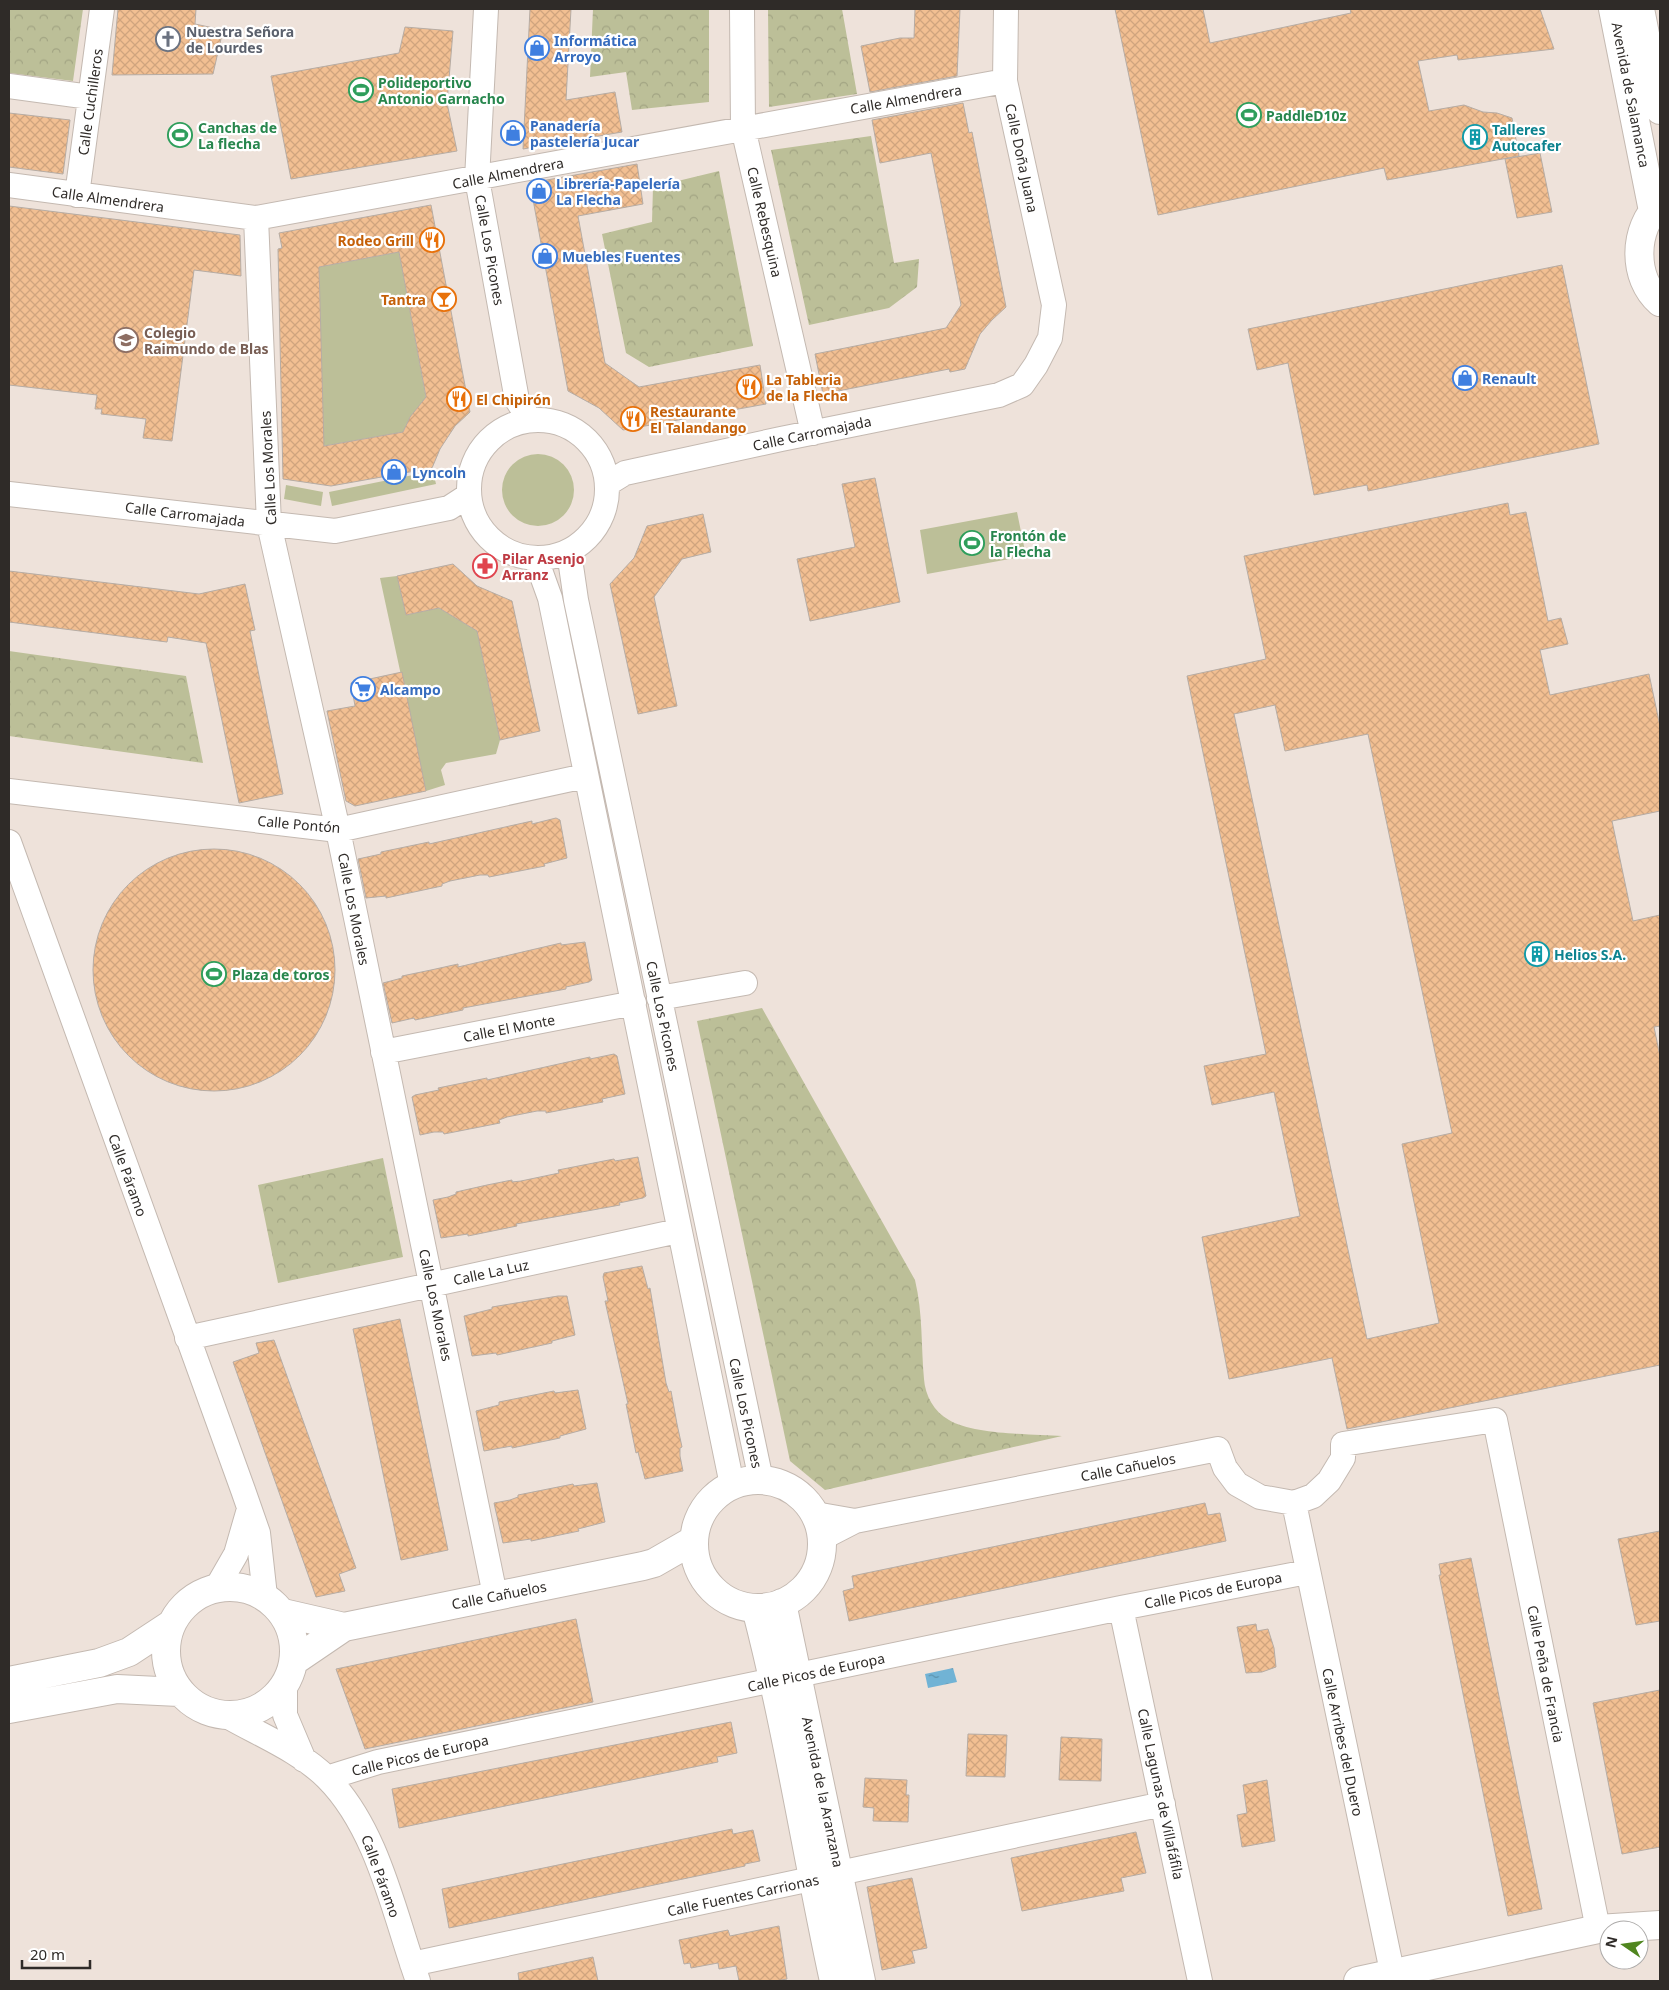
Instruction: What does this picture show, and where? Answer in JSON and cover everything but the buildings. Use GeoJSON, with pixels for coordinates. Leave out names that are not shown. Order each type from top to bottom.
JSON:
{"type":"FeatureCollection","features":[{"type":"Feature","properties":{"kind":"main road","name":"Avenida de Salamanca"},"geometry":{"type":"LineString","coordinates":[[1613,9],[1657,208]]}},
{"type":"Feature","properties":{"kind":"main road","name":"Avenida de Salamanca"},"geometry":{"type":"LineString","coordinates":[[1640,9],[1660,110]]}},
{"type":"Feature","properties":{"kind":"main road"},"geometry":{"type":"LineString","coordinates":[[1657,208],[1643,227],[1638,251],[1646,282],[1660,302]]}},
{"type":"Feature","properties":{"kind":"main road"},"geometry":{"type":"LineString","coordinates":[[761,1480],[781,1484],[796,1492],[818,1526],[819,1564],[811,1579],[800,1592],[769,1605],[728,1600],[713,1589],[699,1569],[694,1540],[698,1522],[706,1507],[718,1494],[732,1485],[761,1480]]}},
{"type":"Feature","properties":{"kind":"main road","name":"Calle Cañuelos"},"geometry":{"type":"LineString","coordinates":[[289,1674],[344,1627],[654,1563],[694,1540]]}},
{"type":"Feature","properties":{"kind":"main road","name":"Calle Cañuelos"},"geometry":{"type":"LineString","coordinates":[[654,1563],[699,1569]]}},
{"type":"Feature","properties":{"kind":"main road"},"geometry":{"type":"LineString","coordinates":[[9,1681],[99,1664],[128,1652],[170,1625],[182,1608],[198,1594],[217,1587],[242,1587],[274,1605],[292,1637],[289,1674],[274,1699],[260,1709],[244,1715],[227,1716],[209,1713],[192,1704],[179,1692],[168,1671],[165,1648],[170,1625]]}},
{"type":"Feature","properties":{"kind":"main road","name":"Calle Cañuelos"},"geometry":{"type":"LineString","coordinates":[[274,1605],[344,1627]]}},
{"type":"Feature","properties":{"kind":"main road","name":"Avenida de la Aranzana"},"geometry":{"type":"LineString","coordinates":[[769,1605],[840,1874],[861,1981]]}},
{"type":"Feature","properties":{"kind":"main road","name":"Avenida de la Aranzana"},"geometry":{"type":"LineString","coordinates":[[787,1679],[812,1880],[834,1981]]}},
{"type":"Feature","properties":{"kind":"main road"},"geometry":{"type":"LineString","coordinates":[[9,1709],[116,1690],[179,1692]]}},
{"type":"Feature","properties":{"kind":"main road"},"geometry":{"type":"LineString","coordinates":[[1358,1981],[1393,1978],[1598,1929],[1660,1924]]}},
{"type":"Feature","properties":{"kind":"street","name":"Calle Cuchilleros"},"geometry":{"type":"LineString","coordinates":[[77,195],[102,9]]}},
{"type":"Feature","properties":{"kind":"street","name":"Calle Los Picones"},"geometry":{"type":"LineString","coordinates":[[486,9],[477,179],[521,422]]}},
{"type":"Feature","properties":{"kind":"street","name":"Calle Rebesquina"},"geometry":{"type":"LineString","coordinates":[[742,9],[743,128],[813,432]]}},
{"type":"Feature","properties":{"kind":"street","name":"Calle Doña Juana"},"geometry":{"type":"LineString","coordinates":[[999,395],[1022,385],[1036,365],[1050,338],[1054,305],[1005,81],[1006,9]]}},
{"type":"Feature","properties":{"kind":"street","name":"Calle Almendrera"},"geometry":{"type":"LineString","coordinates":[[9,186],[256,218],[1005,81]]}},
{"type":"Feature","properties":{"kind":"street"},"geometry":{"type":"LineString","coordinates":[[9,86],[90,97]]}},
{"type":"Feature","properties":{"kind":"street","name":"Calle Los Morales"},"geometry":{"type":"LineString","coordinates":[[256,218],[269,524],[338,830],[494,1595]]}},
{"type":"Feature","properties":{"kind":"street","name":"Calle Carromajada"},"geometry":{"type":"LineString","coordinates":[[612,474],[999,395]]}},
{"type":"Feature","properties":{"kind":"street"},"geometry":{"type":"LineString","coordinates":[[521,422],[557,422],[572,428],[585,437],[612,474],[602,516],[593,532],[582,544],[569,552],[553,558],[536,559],[513,554],[492,542],[481,530],[471,504],[472,467],[478,454],[487,442],[521,422]]}},
{"type":"Feature","properties":{"kind":"street","name":"Calle Carromajada"},"geometry":{"type":"LineString","coordinates":[[9,494],[335,531],[471,504]]}},
{"type":"Feature","properties":{"kind":"street","name":"Calle Los Picones"},"geometry":{"type":"LineString","coordinates":[[569,552],[576,600],[761,1480]]}},
{"type":"Feature","properties":{"kind":"street","name":"Calle Los Picones"},"geometry":{"type":"LineString","coordinates":[[536,559],[550,598],[585,776],[634,1003],[678,1231],[732,1485]]}},
{"type":"Feature","properties":{"kind":"street","name":"Calle Pontón"},"geometry":{"type":"LineString","coordinates":[[9,791],[338,830],[585,776]]}},
{"type":"Feature","properties":{"kind":"street","name":"Calle Páramo"},"geometry":{"type":"LineString","coordinates":[[9,842],[249,1507],[258,1533],[274,1605]]}},
{"type":"Feature","properties":{"kind":"street"},"geometry":{"type":"LineString","coordinates":[[659,998],[745,983]]}},
{"type":"Feature","properties":{"kind":"street","name":"Calle El Monte"},"geometry":{"type":"LineString","coordinates":[[383,1052],[634,1003]]}},
{"type":"Feature","properties":{"kind":"street","name":"Calle La Luz"},"geometry":{"type":"LineString","coordinates":[[187,1338],[678,1231]]}},
{"type":"Feature","properties":{"kind":"street","name":"Calle Peña de Francia"},"geometry":{"type":"LineString","coordinates":[[1294,1503],[1312,1496],[1329,1481],[1343,1458],[1343,1444],[1495,1420],[1598,1929]]}},
{"type":"Feature","properties":{"kind":"street","name":"Calle Cañuelos"},"geometry":{"type":"LineString","coordinates":[[818,1526],[1218,1449],[1225,1468],[1237,1484],[1260,1498],[1294,1503]]}},
{"type":"Feature","properties":{"kind":"street","name":"Calle Arribes del Duero"},"geometry":{"type":"LineString","coordinates":[[1294,1503],[1393,1978]]}},
{"type":"Feature","properties":{"kind":"street"},"geometry":{"type":"LineString","coordinates":[[217,1587],[236,1554],[244,1533],[249,1507]]}},
{"type":"Feature","properties":{"kind":"street","name":"Calle Picos de Europa"},"geometry":{"type":"LineString","coordinates":[[327,1778],[378,1762],[787,1679],[1121,1608],[1307,1572]]}},
{"type":"Feature","properties":{"kind":"street","name":"Calle Lagunas de Villafáfila"},"geometry":{"type":"LineString","coordinates":[[1121,1608],[1200,1981]]}},
{"type":"Feature","properties":{"kind":"street","name":"Calle Páramo"},"geometry":{"type":"LineString","coordinates":[[289,1674],[285,1716],[304,1760]]}},
{"type":"Feature","properties":{"kind":"street","name":"Calle Páramo"},"geometry":{"type":"LineString","coordinates":[[227,1716],[304,1760],[327,1778],[354,1809],[370,1840],[415,1973]]}},
{"type":"Feature","properties":{"kind":"street","name":"Calle Fuentes Carrionas"},"geometry":{"type":"LineString","coordinates":[[415,1973],[812,1880],[1163,1804]]}},
{"type":"Feature","properties":{"kind":"green space"},"geometry":{"type":"Polygon","coordinates":[[[9,9],[83,9],[73,81],[9,73],[9,9]]]}},
{"type":"Feature","properties":{"kind":"green space"},"geometry":{"type":"Polygon","coordinates":[[[593,9],[709,9],[709,102],[632,110],[626,72],[590,77],[593,9]]]}},
{"type":"Feature","properties":{"kind":"green space"},"geometry":{"type":"Polygon","coordinates":[[[768,9],[842,9],[857,94],[769,107],[768,9]]]}},
{"type":"Feature","properties":{"kind":"green space"},"geometry":{"type":"Polygon","coordinates":[[[871,136],[894,263],[919,259],[917,287],[889,308],[809,325],[771,150],[871,136]]]}},
{"type":"Feature","properties":{"kind":"green space"},"geometry":{"type":"Polygon","coordinates":[[[719,171],[753,346],[649,367],[626,353],[602,234],[652,222],[653,187],[719,171]]]}},
{"type":"Feature","properties":{"kind":"green space"},"geometry":{"type":"Polygon","coordinates":[[[399,252],[426,398],[410,417],[403,432],[323,446],[319,267],[399,252]]]}},
{"type":"Feature","properties":{"kind":"green space"},"geometry":{"type":"Polygon","coordinates":[[[538,454],[558,460],[568,470],[574,490],[568,510],[558,520],[538,526],[518,520],[508,510],[502,490],[508,470],[518,460],[538,454]]]}},
{"type":"Feature","properties":{"kind":"green space"},"geometry":{"type":"Polygon","coordinates":[[[433,471],[436,484],[332,506],[329,492],[433,471]]]}},
{"type":"Feature","properties":{"kind":"green space"},"geometry":{"type":"Polygon","coordinates":[[[286,485],[323,492],[321,506],[284,499],[286,485]]]}},
{"type":"Feature","properties":{"kind":"green space","name":"Frontón de la Flecha"},"geometry":{"type":"Polygon","coordinates":[[[1017,512],[1026,556],[927,574],[920,530],[1017,512]]]}},
{"type":"Feature","properties":{"kind":"green space"},"geometry":{"type":"Polygon","coordinates":[[[397,576],[406,615],[439,608],[477,631],[500,740],[496,754],[446,763],[441,770],[445,785],[426,791],[380,578],[397,576]]]}},
{"type":"Feature","properties":{"kind":"green space"},"geometry":{"type":"Polygon","coordinates":[[[9,651],[186,676],[203,763],[9,736],[9,651]]]}},
{"type":"Feature","properties":{"kind":"green space"},"geometry":{"type":"Polygon","coordinates":[[[762,1008],[915,1280],[921,1317],[925,1385],[928,1397],[935,1408],[949,1420],[973,1429],[1004,1433],[1062,1436],[825,1490],[790,1461],[697,1021],[762,1008]]]}},
{"type":"Feature","properties":{"kind":"green space"},"geometry":{"type":"Polygon","coordinates":[[[383,1158],[403,1257],[278,1283],[258,1185],[383,1158]]]}},
{"type":"Feature","properties":{"kind":"water"},"geometry":{"type":"Polygon","coordinates":[[[953,1668],[957,1682],[928,1688],[925,1674],[953,1668]]]}},
{"type":"Feature","properties":{"kind":"place","name":"Nuestra Señora de Lourdes"},"geometry":{"type":"Point","coordinates":[168,39]}},
{"type":"Feature","properties":{"kind":"place","name":"Informática Arroyo"},"geometry":{"type":"Point","coordinates":[537,48]}},
{"type":"Feature","properties":{"kind":"place","name":"Polideportivo Antonio Garnacho"},"geometry":{"type":"Point","coordinates":[361,90]}},
{"type":"Feature","properties":{"kind":"place","name":"PaddleD10z"},"geometry":{"type":"Point","coordinates":[1249,115]}},
{"type":"Feature","properties":{"kind":"place","name":"Panadería pastelería Jucar"},"geometry":{"type":"Point","coordinates":[513,133]}},
{"type":"Feature","properties":{"kind":"place","name":"Canchas de La flecha"},"geometry":{"type":"Point","coordinates":[180,135]}},
{"type":"Feature","properties":{"kind":"place","name":"Talleres Autocafer"},"geometry":{"type":"Point","coordinates":[1475,137]}},
{"type":"Feature","properties":{"kind":"place","name":"Librería-Papelería La Flecha"},"geometry":{"type":"Point","coordinates":[539,191]}},
{"type":"Feature","properties":{"kind":"place","name":"Rodeo Grill"},"geometry":{"type":"Point","coordinates":[432,240]}},
{"type":"Feature","properties":{"kind":"place","name":"Muebles Fuentes"},"geometry":{"type":"Point","coordinates":[545,256]}},
{"type":"Feature","properties":{"kind":"place","name":"Tantra"},"geometry":{"type":"Point","coordinates":[444,299]}},
{"type":"Feature","properties":{"kind":"place","name":"Colegio Raimundo de Blas"},"geometry":{"type":"Point","coordinates":[126,340]}},
{"type":"Feature","properties":{"kind":"place","name":"Renault"},"geometry":{"type":"Point","coordinates":[1465,378]}},
{"type":"Feature","properties":{"kind":"place","name":"La Tableria de la Flecha"},"geometry":{"type":"Point","coordinates":[749,387]}},
{"type":"Feature","properties":{"kind":"place","name":"El Chipirón"},"geometry":{"type":"Point","coordinates":[459,399]}},
{"type":"Feature","properties":{"kind":"place","name":"Restaurante El Talandango"},"geometry":{"type":"Point","coordinates":[633,419]}},
{"type":"Feature","properties":{"kind":"place","name":"Lyncoln"},"geometry":{"type":"Point","coordinates":[394,472]}},
{"type":"Feature","properties":{"kind":"place","name":"Frontón de la Flecha"},"geometry":{"type":"Point","coordinates":[972,543]}},
{"type":"Feature","properties":{"kind":"place","name":"Pilar Asenjo Arranz"},"geometry":{"type":"Point","coordinates":[485,566]}},
{"type":"Feature","properties":{"kind":"place","name":"Alcampo"},"geometry":{"type":"Point","coordinates":[363,689]}},
{"type":"Feature","properties":{"kind":"place","name":"Helios S.A."},"geometry":{"type":"Point","coordinates":[1537,954]}},
{"type":"Feature","properties":{"kind":"place","name":"Plaza de toros"},"geometry":{"type":"Point","coordinates":[214,974]}}]}
